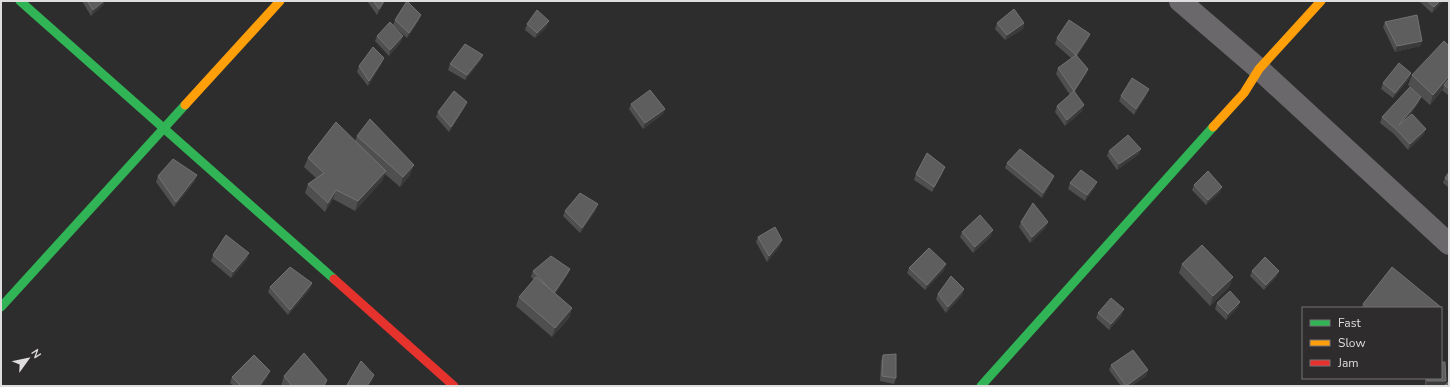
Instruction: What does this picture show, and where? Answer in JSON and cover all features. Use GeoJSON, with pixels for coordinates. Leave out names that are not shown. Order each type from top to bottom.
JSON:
{"type":"FeatureCollection","features":[{"type":"Feature","properties":{"kind":"street"},"geometry":{"type":"LineString","coordinates":[[20,1],[454,386]]}},
{"type":"Feature","properties":{"kind":"street"},"geometry":{"type":"LineString","coordinates":[[1,307],[280,1]]}},
{"type":"Feature","properties":{"kind":"street"},"geometry":{"type":"LineString","coordinates":[[1180,1],[1259,69],[1449,244]]}},
{"type":"Feature","properties":{"kind":"street"},"geometry":{"type":"LineString","coordinates":[[981,386],[1244,93],[1259,69],[1321,1]]}},
{"type":"Feature","properties":{"kind":"building"},"geometry":{"type":"Polygon","coordinates":[[[87,1],[104,1],[93,10],[87,1]]]}},
{"type":"Feature","properties":{"kind":"building"},"geometry":{"type":"Polygon","coordinates":[[[373,1],[384,1],[379,9],[373,1]]]}},
{"type":"Feature","properties":{"kind":"building"},"geometry":{"type":"Polygon","coordinates":[[[407,1],[421,15],[409,33],[395,20],[407,1]]]}},
{"type":"Feature","properties":{"kind":"building"},"geometry":{"type":"Polygon","coordinates":[[[1427,1],[1440,1],[1434,7],[1427,1]]]}},
{"type":"Feature","properties":{"kind":"building"},"geometry":{"type":"Polygon","coordinates":[[[1014,9],[1024,23],[1007,35],[997,23],[1014,9]]]}},
{"type":"Feature","properties":{"kind":"building"},"geometry":{"type":"Polygon","coordinates":[[[537,10],[549,21],[537,33],[527,24],[537,10]]]}},
{"type":"Feature","properties":{"kind":"building"},"geometry":{"type":"Polygon","coordinates":[[[1417,15],[1422,41],[1397,46],[1385,22],[1417,15]]]}},
{"type":"Feature","properties":{"kind":"building"},"geometry":{"type":"Polygon","coordinates":[[[1069,20],[1090,34],[1076,55],[1057,38],[1069,20]]]}},
{"type":"Feature","properties":{"kind":"building"},"geometry":{"type":"Polygon","coordinates":[[[390,22],[403,36],[390,50],[377,36],[390,22]]]}},
{"type":"Feature","properties":{"kind":"building"},"geometry":{"type":"Polygon","coordinates":[[[1444,41],[1449,46],[1449,76],[1433,95],[1412,75],[1444,41]]]}},
{"type":"Feature","properties":{"kind":"building"},"geometry":{"type":"Polygon","coordinates":[[[465,44],[483,55],[467,75],[450,64],[465,44]]]}},
{"type":"Feature","properties":{"kind":"building"},"geometry":{"type":"Polygon","coordinates":[[[373,47],[384,58],[369,81],[359,66],[373,47]]]}},
{"type":"Feature","properties":{"kind":"building"},"geometry":{"type":"Polygon","coordinates":[[[1076,55],[1088,69],[1074,91],[1058,68],[1076,55]]]}},
{"type":"Feature","properties":{"kind":"building"},"geometry":{"type":"Polygon","coordinates":[[[1399,63],[1411,73],[1395,93],[1383,83],[1399,63]]]}},
{"type":"Feature","properties":{"kind":"building"},"geometry":{"type":"Polygon","coordinates":[[[1132,78],[1149,89],[1136,109],[1121,96],[1132,78]]]}},
{"type":"Feature","properties":{"kind":"building"},"geometry":{"type":"Polygon","coordinates":[[[1449,79],[1449,89],[1444,85],[1449,79]]]}},
{"type":"Feature","properties":{"kind":"building"},"geometry":{"type":"Polygon","coordinates":[[[1410,87],[1421,97],[1399,125],[1412,114],[1426,129],[1410,144],[1382,117],[1410,87]]]}},
{"type":"Feature","properties":{"kind":"building"},"geometry":{"type":"Polygon","coordinates":[[[650,90],[665,109],[645,123],[631,104],[650,90]]]}},
{"type":"Feature","properties":{"kind":"building"},"geometry":{"type":"Polygon","coordinates":[[[454,91],[467,102],[451,127],[438,112],[454,91]]]}},
{"type":"Feature","properties":{"kind":"building"},"geometry":{"type":"Polygon","coordinates":[[[1074,91],[1084,105],[1067,120],[1057,106],[1074,91]]]}},
{"type":"Feature","properties":{"kind":"building"},"geometry":{"type":"Polygon","coordinates":[[[370,119],[414,165],[403,177],[357,136],[370,119]]]}},
{"type":"Feature","properties":{"kind":"building"},"geometry":{"type":"Polygon","coordinates":[[[336,122],[386,171],[358,201],[336,190],[328,203],[308,184],[324,173],[308,158],[336,122]]]}},
{"type":"Feature","properties":{"kind":"building"},"geometry":{"type":"Polygon","coordinates":[[[1128,135],[1141,149],[1119,164],[1109,151],[1128,135]]]}},
{"type":"Feature","properties":{"kind":"building"},"geometry":{"type":"Polygon","coordinates":[[[1020,149],[1054,176],[1043,193],[1007,163],[1020,149]]]}},
{"type":"Feature","properties":{"kind":"building"},"geometry":{"type":"Polygon","coordinates":[[[927,153],[945,167],[934,187],[916,174],[927,153]]]}},
{"type":"Feature","properties":{"kind":"building"},"geometry":{"type":"Polygon","coordinates":[[[173,159],[197,175],[176,202],[158,176],[173,159]]]}},
{"type":"Feature","properties":{"kind":"building"},"geometry":{"type":"Polygon","coordinates":[[[1081,170],[1097,182],[1087,195],[1070,183],[1081,170]]]}},
{"type":"Feature","properties":{"kind":"building"},"geometry":{"type":"Polygon","coordinates":[[[1208,171],[1222,187],[1208,200],[1194,185],[1208,171]]]}},
{"type":"Feature","properties":{"kind":"building"},"geometry":{"type":"Polygon","coordinates":[[[1449,172],[1449,181],[1445,178],[1449,172]]]}},
{"type":"Feature","properties":{"kind":"building"},"geometry":{"type":"Polygon","coordinates":[[[580,193],[598,204],[582,228],[565,211],[580,193]]]}},
{"type":"Feature","properties":{"kind":"building"},"geometry":{"type":"Polygon","coordinates":[[[1033,203],[1048,222],[1032,237],[1021,222],[1033,203]]]}},
{"type":"Feature","properties":{"kind":"building"},"geometry":{"type":"Polygon","coordinates":[[[980,215],[993,230],[975,247],[962,232],[980,215]]]}},
{"type":"Feature","properties":{"kind":"building"},"geometry":{"type":"Polygon","coordinates":[[[775,227],[782,240],[769,256],[758,237],[775,227]]]}},
{"type":"Feature","properties":{"kind":"building"},"geometry":{"type":"Polygon","coordinates":[[[226,235],[249,253],[233,272],[213,255],[226,235]]]}},
{"type":"Feature","properties":{"kind":"building"},"geometry":{"type":"Polygon","coordinates":[[[1202,245],[1233,277],[1213,296],[1182,264],[1202,245]]]}},
{"type":"Feature","properties":{"kind":"building"},"geometry":{"type":"Polygon","coordinates":[[[929,248],[946,264],[927,285],[909,268],[929,248]]]}},
{"type":"Feature","properties":{"kind":"building"},"geometry":{"type":"Polygon","coordinates":[[[551,256],[570,269],[554,293],[533,271],[551,256]]]}},
{"type":"Feature","properties":{"kind":"building"},"geometry":{"type":"Polygon","coordinates":[[[1265,257],[1279,271],[1266,285],[1252,271],[1265,257]]]}},
{"type":"Feature","properties":{"kind":"building"},"geometry":{"type":"Polygon","coordinates":[[[290,267],[312,283],[290,310],[270,287],[290,267]]]}},
{"type":"Feature","properties":{"kind":"building"},"geometry":{"type":"Polygon","coordinates":[[[1392,267],[1441,307],[1367,307],[1363,304],[1392,267]]]}},
{"type":"Feature","properties":{"kind":"building"},"geometry":{"type":"Polygon","coordinates":[[[951,276],[964,289],[948,307],[938,294],[951,276]]]}},
{"type":"Feature","properties":{"kind":"building"},"geometry":{"type":"Polygon","coordinates":[[[536,277],[572,308],[555,328],[519,297],[536,277]]]}},
{"type":"Feature","properties":{"kind":"building"},"geometry":{"type":"Polygon","coordinates":[[[1230,291],[1240,302],[1228,314],[1217,303],[1230,291]]]}},
{"type":"Feature","properties":{"kind":"building"},"geometry":{"type":"Polygon","coordinates":[[[1111,298],[1124,309],[1111,324],[1098,313],[1111,298]]]}},
{"type":"Feature","properties":{"kind":"building"},"geometry":{"type":"Polygon","coordinates":[[[1133,350],[1148,370],[1126,386],[1111,365],[1133,350]]]}},
{"type":"Feature","properties":{"kind":"building"},"geometry":{"type":"Polygon","coordinates":[[[304,353],[327,380],[324,386],[292,386],[284,376],[304,353]]]}},
{"type":"Feature","properties":{"kind":"building"},"geometry":{"type":"Polygon","coordinates":[[[896,354],[896,378],[882,376],[883,355],[896,354]]]}},
{"type":"Feature","properties":{"kind":"building"},"geometry":{"type":"Polygon","coordinates":[[[254,355],[270,371],[259,386],[241,386],[232,377],[254,355]]]}},
{"type":"Feature","properties":{"kind":"building"},"geometry":{"type":"Polygon","coordinates":[[[361,361],[374,375],[367,386],[347,385],[361,361]]]}},
{"type":"Feature","properties":{"kind":"building"},"geometry":{"type":"Polygon","coordinates":[[[1442,362],[1445,362],[1446,381],[1427,381],[1427,379],[1442,379],[1442,362]]]}},
{"type":"Feature","properties":{"kind":"building"},"geometry":{"type":"Polygon","coordinates":[[[1449,381],[1449,386],[1444,386],[1449,381]]]}},
{"type":"Feature","properties":{"kind":"traffic: fast"},"geometry":{"type":"LineString","coordinates":[[20,1],[334,279]]}},
{"type":"Feature","properties":{"kind":"traffic: fast"},"geometry":{"type":"LineString","coordinates":[[1,307],[185,105]]}},
{"type":"Feature","properties":{"kind":"traffic: fast"},"geometry":{"type":"LineString","coordinates":[[981,386],[1213,127]]}},
{"type":"Feature","properties":{"kind":"traffic: slow"},"geometry":{"type":"LineString","coordinates":[[185,105],[280,1]]}},
{"type":"Feature","properties":{"kind":"traffic: slow"},"geometry":{"type":"LineString","coordinates":[[1213,127],[1244,93],[1259,69],[1321,1]]}},
{"type":"Feature","properties":{"kind":"traffic: jam"},"geometry":{"type":"LineString","coordinates":[[334,279],[454,386]]}}]}
